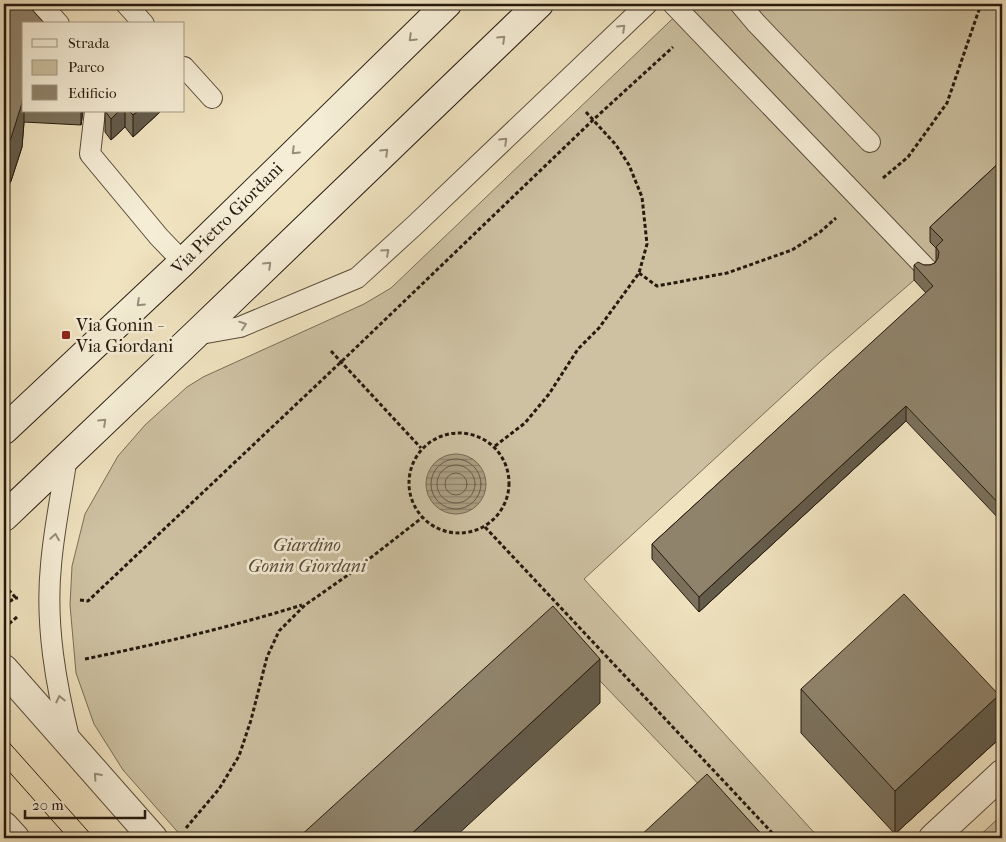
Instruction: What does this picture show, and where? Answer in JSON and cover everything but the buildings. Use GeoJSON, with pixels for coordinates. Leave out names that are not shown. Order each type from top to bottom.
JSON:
{"type":"FeatureCollection","features":[{"type":"Feature","properties":{"kind":"main road","name":"Via Pietro Giordani"},"geometry":{"type":"LineString","coordinates":[[4,430],[183,262],[447,4]]}},
{"type":"Feature","properties":{"kind":"main road"},"geometry":{"type":"LineString","coordinates":[[4,517],[539,4]]}},
{"type":"Feature","properties":{"kind":"main road"},"geometry":{"type":"LineString","coordinates":[[4,669],[153,838]]}},
{"type":"Feature","properties":{"kind":"main road"},"geometry":{"type":"LineString","coordinates":[[933,838],[1002,774]]}},
{"type":"Feature","properties":{"kind":"main road"},"geometry":{"type":"LineString","coordinates":[[4,826],[15,838]]}},
{"type":"Feature","properties":{"kind":"lane"},"geometry":{"type":"LineString","coordinates":[[42,4],[57,22]]}},
{"type":"Feature","properties":{"kind":"lane"},"geometry":{"type":"LineString","coordinates":[[126,4],[142,22]]}},
{"type":"Feature","properties":{"kind":"lane"},"geometry":{"type":"LineString","coordinates":[[195,335],[240,327],[357,278],[648,4]]}},
{"type":"Feature","properties":{"kind":"lane"},"geometry":{"type":"LineString","coordinates":[[673,4],[927,269]]}},
{"type":"Feature","properties":{"kind":"lane"},"geometry":{"type":"LineString","coordinates":[[740,4],[756,24],[870,142]]}},
{"type":"Feature","properties":{"kind":"lane"},"geometry":{"type":"LineString","coordinates":[[185,68],[212,98]]}},
{"type":"Feature","properties":{"kind":"lane"},"geometry":{"type":"LineString","coordinates":[[95,112],[90,154],[159,238],[183,262]]}},
{"type":"Feature","properties":{"kind":"lane"},"geometry":{"type":"LineString","coordinates":[[4,415],[30,406]]}},
{"type":"Feature","properties":{"kind":"lane"},"geometry":{"type":"LineString","coordinates":[[67,456],[50,566],[50,613],[57,689],[71,746]]}},
{"type":"Feature","properties":{"kind":"path"},"geometry":{"type":"LineString","coordinates":[[88,601],[593,120],[679,42]]}},
{"type":"Feature","properties":{"kind":"path"},"geometry":{"type":"LineString","coordinates":[[494,446],[525,423],[549,394],[578,349],[599,328],[639,273],[647,244],[642,197],[629,165],[616,145],[585,111]]}},
{"type":"Feature","properties":{"kind":"path"},"geometry":{"type":"LineString","coordinates":[[331,351],[421,448]]}},
{"type":"Feature","properties":{"kind":"path"},"geometry":{"type":"LineString","coordinates":[[457,432],[477,435],[494,446],[508,465],[510,489],[502,511],[485,527],[469,533],[452,532],[436,528],[423,517],[412,501],[409,483],[412,465],[421,448],[438,436],[457,432]]}},
{"type":"Feature","properties":{"kind":"path"},"geometry":{"type":"LineString","coordinates":[[185,828],[219,789],[238,756],[251,720],[267,657],[279,631],[305,605],[351,573],[423,517]]}},
{"type":"Feature","properties":{"kind":"path"},"geometry":{"type":"LineString","coordinates":[[485,527],[777,838]]}},
{"type":"Feature","properties":{"kind":"path"},"geometry":{"type":"LineString","coordinates":[[4,585],[20,604]]}},
{"type":"Feature","properties":{"kind":"path"},"geometry":{"type":"LineString","coordinates":[[85,659],[152,646],[305,605]]}},
{"type":"Feature","properties":{"kind":"path"},"geometry":{"type":"LineString","coordinates":[[4,628],[18,616]]}},
{"type":"Feature","properties":{"kind":"green space","name":"Giardino Gonin Giordani"},"geometry":{"type":"Polygon","coordinates":[[[688,4],[1002,4],[1002,175],[930,242],[943,255],[822,360],[584,579],[819,838],[750,838],[541,619],[302,838],[183,838],[123,770],[94,724],[76,673],[70,605],[72,566],[85,514],[118,456],[145,425],[187,387],[203,377],[364,304],[391,288],[688,4]]]}},
{"type":"Feature","properties":{"kind":"green space"},"geometry":{"type":"Polygon","coordinates":[[[1002,815],[1002,838],[977,838],[1002,815]]]}},
{"type":"Feature","properties":{"kind":"water"},"geometry":{"type":"Polygon","coordinates":[[[456,454],[473,459],[481,467],[486,484],[481,501],[473,509],[456,514],[439,509],[431,501],[426,484],[431,467],[439,459],[456,454]]]}},
{"type":"Feature","properties":{"kind":"tram line"},"geometry":{"type":"LineString","coordinates":[[4,737],[94,838]]}},
{"type":"Feature","properties":{"kind":"tram line"},"geometry":{"type":"LineString","coordinates":[[4,766],[68,838]]}},
{"type":"Feature","properties":{"kind":"place","name":"Via Gonin - Via Giordani"},"geometry":{"type":"Point","coordinates":[66,335]}}]}
